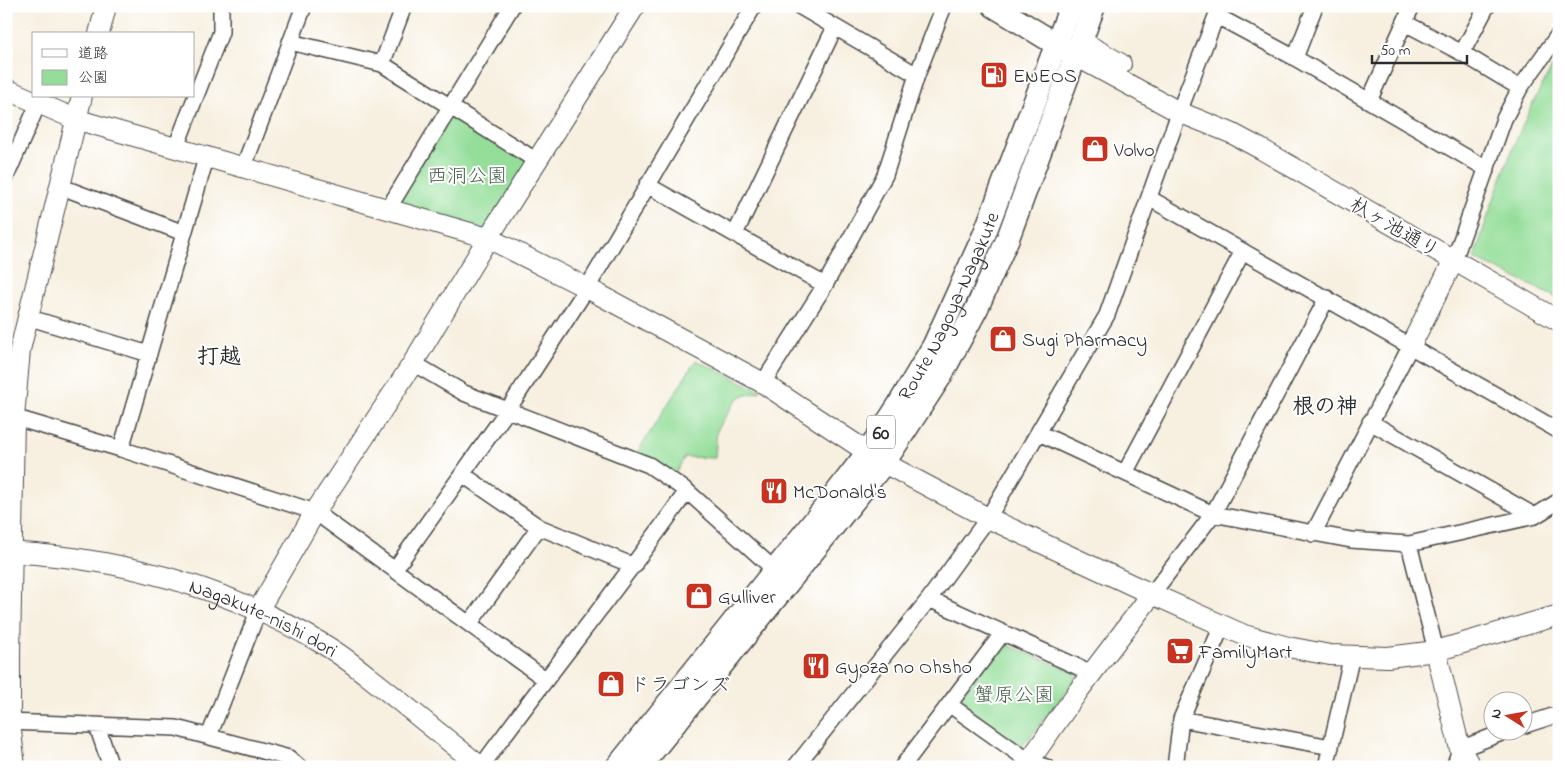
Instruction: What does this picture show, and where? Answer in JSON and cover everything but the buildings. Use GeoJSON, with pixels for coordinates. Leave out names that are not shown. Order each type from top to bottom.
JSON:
{"type":"FeatureCollection","features":[{"type":"Feature","properties":{"kind":"main road"},"geometry":{"type":"LineString","coordinates":[[994,6],[1069,43]]}},
{"type":"Feature","properties":{"kind":"main road"},"geometry":{"type":"LineString","coordinates":[[1020,6],[1069,43]]}},
{"type":"Feature","properties":{"kind":"main road"},"geometry":{"type":"LineString","coordinates":[[1069,43],[1071,6]]}},
{"type":"Feature","properties":{"kind":"main road"},"geometry":{"type":"LineString","coordinates":[[1069,43],[1094,6]]}},
{"type":"Feature","properties":{"kind":"main road","name":"Route Nagoya-Nagakute"},"geometry":{"type":"LineString","coordinates":[[640,767],[940,377],[977,308],[1008,238],[1069,43]]}},
{"type":"Feature","properties":{"kind":"main road","name":"Route Nagoya-Nagakute"},"geometry":{"type":"LineString","coordinates":[[617,767],[776,571],[876,458]]}},
{"type":"Feature","properties":{"kind":"street"},"geometry":{"type":"LineString","coordinates":[[99,32],[106,6]]}},
{"type":"Feature","properties":{"kind":"street"},"geometry":{"type":"LineString","coordinates":[[176,148],[221,32],[221,6]]}},
{"type":"Feature","properties":{"kind":"street"},"geometry":{"type":"LineString","coordinates":[[244,166],[304,6]]}},
{"type":"Feature","properties":{"kind":"street"},"geometry":{"type":"LineString","coordinates":[[382,64],[404,6]]}},
{"type":"Feature","properties":{"kind":"street"},"geometry":{"type":"LineString","coordinates":[[388,209],[512,6]]}},
{"type":"Feature","properties":{"kind":"street"},"geometry":{"type":"LineString","coordinates":[[209,736],[259,609],[315,512],[413,363],[488,238],[635,6]]}},
{"type":"Feature","properties":{"kind":"street"},"geometry":{"type":"LineString","coordinates":[[395,569],[507,410],[587,288],[754,6]]}},
{"type":"Feature","properties":{"kind":"street"},"geometry":{"type":"LineString","coordinates":[[800,6],[917,75]]}},
{"type":"Feature","properties":{"kind":"street"},"geometry":{"type":"LineString","coordinates":[[763,383],[825,285],[885,175],[917,75],[944,6]]}},
{"type":"Feature","properties":{"kind":"street"},"geometry":{"type":"LineString","coordinates":[[1295,58],[1315,6]]}},
{"type":"Feature","properties":{"kind":"street"},"geometry":{"type":"LineString","coordinates":[[1369,101],[1412,6]]}},
{"type":"Feature","properties":{"kind":"street"},"geometry":{"type":"LineString","coordinates":[[1462,53],[1487,6]]}},
{"type":"Feature","properties":{"kind":"street"},"geometry":{"type":"LineString","coordinates":[[795,767],[929,599],[988,518],[1107,314],[1181,106],[1219,11],[1295,58],[1487,169]]}},
{"type":"Feature","properties":{"kind":"street"},"geometry":{"type":"LineString","coordinates":[[1405,23],[1462,53],[1520,88]]}},
{"type":"Feature","properties":{"kind":"street"},"geometry":{"type":"LineString","coordinates":[[736,234],[835,28]]}},
{"type":"Feature","properties":{"kind":"street"},"geometry":{"type":"LineString","coordinates":[[1312,534],[1454,260],[1504,119],[1520,88],[1559,34]]}},
{"type":"Feature","properties":{"kind":"street"},"geometry":{"type":"LineString","coordinates":[[290,42],[382,64],[538,160]]}},
{"type":"Feature","properties":{"kind":"street","name":"杁ヶ池通り"},"geometry":{"type":"LineString","coordinates":[[1069,43],[1559,320]]}},
{"type":"Feature","properties":{"kind":"street"},"geometry":{"type":"LineString","coordinates":[[6,89],[75,119],[207,155],[488,238],[587,288],[763,383],[876,458],[988,518],[1244,635],[1288,647],[1330,655],[1388,657],[1436,651],[1559,615]]}},
{"type":"Feature","properties":{"kind":"street"},"geometry":{"type":"LineString","coordinates":[[15,767],[8,722],[10,416],[27,317],[81,98]]}},
{"type":"Feature","properties":{"kind":"street"},"geometry":{"type":"LineString","coordinates":[[6,177],[38,104]]}},
{"type":"Feature","properties":{"kind":"street"},"geometry":{"type":"LineString","coordinates":[[121,449],[207,155]]}},
{"type":"Feature","properties":{"kind":"street"},"geometry":{"type":"LineString","coordinates":[[647,185],[825,285]]}},
{"type":"Feature","properties":{"kind":"street"},"geometry":{"type":"LineString","coordinates":[[59,186],[184,233]]}},
{"type":"Feature","properties":{"kind":"street"},"geometry":{"type":"LineString","coordinates":[[1149,198],[1411,345],[1559,431]]}},
{"type":"Feature","properties":{"kind":"street"},"geometry":{"type":"LineString","coordinates":[[1125,473],[1243,250]]}},
{"type":"Feature","properties":{"kind":"street"},"geometry":{"type":"LineString","coordinates":[[950,706],[1034,765],[1079,690],[1092,676],[1213,514],[1327,298]]}},
{"type":"Feature","properties":{"kind":"street"},"geometry":{"type":"LineString","coordinates":[[27,317],[149,354]]}},
{"type":"Feature","properties":{"kind":"street"},"geometry":{"type":"LineString","coordinates":[[413,363],[464,393],[649,465],[687,491],[776,571]]}},
{"type":"Feature","properties":{"kind":"street"},"geometry":{"type":"LineString","coordinates":[[10,416],[121,449],[315,512],[545,679]]}},
{"type":"Feature","properties":{"kind":"street"},"geometry":{"type":"LineString","coordinates":[[1370,422],[1534,516]]}},
{"type":"Feature","properties":{"kind":"street"},"geometry":{"type":"LineString","coordinates":[[1038,433],[1213,514],[1351,540],[1409,544],[1534,516],[1559,501]]}},
{"type":"Feature","properties":{"kind":"street"},"geometry":{"type":"LineString","coordinates":[[462,474],[539,527],[634,566]]}},
{"type":"Feature","properties":{"kind":"street"},"geometry":{"type":"LineString","coordinates":[[481,767],[545,679],[634,566],[687,491]]}},
{"type":"Feature","properties":{"kind":"street"},"geometry":{"type":"LineString","coordinates":[[470,623],[539,527]]}},
{"type":"Feature","properties":{"kind":"street"},"geometry":{"type":"LineString","coordinates":[[1409,544],[1436,651],[1457,758],[1471,767]]}},
{"type":"Feature","properties":{"kind":"street","name":"Nagakute-nishi dori"},"geometry":{"type":"LineString","coordinates":[[10,552],[72,559],[160,574],[205,588],[259,609],[324,644],[481,767]]}},
{"type":"Feature","properties":{"kind":"street"},"geometry":{"type":"LineString","coordinates":[[929,599],[1002,634],[1078,667],[1092,676]]}},
{"type":"Feature","properties":{"kind":"street"},"geometry":{"type":"LineString","coordinates":[[1176,767],[1181,719],[1224,626]]}},
{"type":"Feature","properties":{"kind":"street"},"geometry":{"type":"LineString","coordinates":[[902,767],[945,709],[950,706],[1002,634]]}},
{"type":"Feature","properties":{"kind":"street"},"geometry":{"type":"LineString","coordinates":[[1326,767],[1352,655]]}},
{"type":"Feature","properties":{"kind":"street"},"geometry":{"type":"LineString","coordinates":[[1532,723],[1559,714]]}},
{"type":"Feature","properties":{"kind":"street"},"geometry":{"type":"LineString","coordinates":[[1181,719],[1331,747]]}},
{"type":"Feature","properties":{"kind":"street"},"geometry":{"type":"LineString","coordinates":[[8,722],[176,728],[289,758],[300,767]]}},
{"type":"Feature","properties":{"kind":"street"},"geometry":{"type":"LineString","coordinates":[[97,726],[111,767]]}},
{"type":"Feature","properties":{"kind":"street"},"geometry":{"type":"LineString","coordinates":[[1457,758],[1490,740]]}},
{"type":"Feature","properties":{"kind":"green space"},"geometry":{"type":"Polygon","coordinates":[[[1559,56],[1559,299],[1474,258],[1510,154],[1532,104],[1559,56]]]}},
{"type":"Feature","properties":{"kind":"green space","name":"西洞公園"},"geometry":{"type":"Polygon","coordinates":[[[451,111],[532,160],[486,232],[395,206],[451,111]]]}},
{"type":"Feature","properties":{"kind":"green space"},"geometry":{"type":"Polygon","coordinates":[[[696,360],[761,391],[738,398],[717,429],[715,458],[685,457],[673,477],[636,454],[696,360]]]}},
{"type":"Feature","properties":{"kind":"green space","name":"蟹原公園"},"geometry":{"type":"Polygon","coordinates":[[[1002,643],[1077,673],[1077,678],[1021,748],[955,703],[1002,643]]]}},
{"type":"Feature","properties":{"kind":"place","name":"ENEOS"},"geometry":{"type":"Point","coordinates":[994,75]}},
{"type":"Feature","properties":{"kind":"place","name":"Volvo"},"geometry":{"type":"Point","coordinates":[1095,149]}},
{"type":"Feature","properties":{"kind":"place","name":"Sugi Pharmacy"},"geometry":{"type":"Point","coordinates":[1003,339]}},
{"type":"Feature","properties":{"kind":"place","name":"McDonald's"},"geometry":{"type":"Point","coordinates":[774,491]}},
{"type":"Feature","properties":{"kind":"place","name":"Gulliver"},"geometry":{"type":"Point","coordinates":[699,596]}},
{"type":"Feature","properties":{"kind":"place","name":"FamilyMart"},"geometry":{"type":"Point","coordinates":[1180,651]}},
{"type":"Feature","properties":{"kind":"place","name":"Gyoza no Ohsho"},"geometry":{"type":"Point","coordinates":[816,666]}},
{"type":"Feature","properties":{"kind":"place","name":"ドラゴンズ"},"geometry":{"type":"Point","coordinates":[611,684]}},
{"type":"Feature","properties":{"kind":"district","name":"打越"},"geometry":{"type":"Point","coordinates":[219,355]}},
{"type":"Feature","properties":{"kind":"district","name":"根の神"},"geometry":{"type":"Point","coordinates":[1325,405]}}]}
